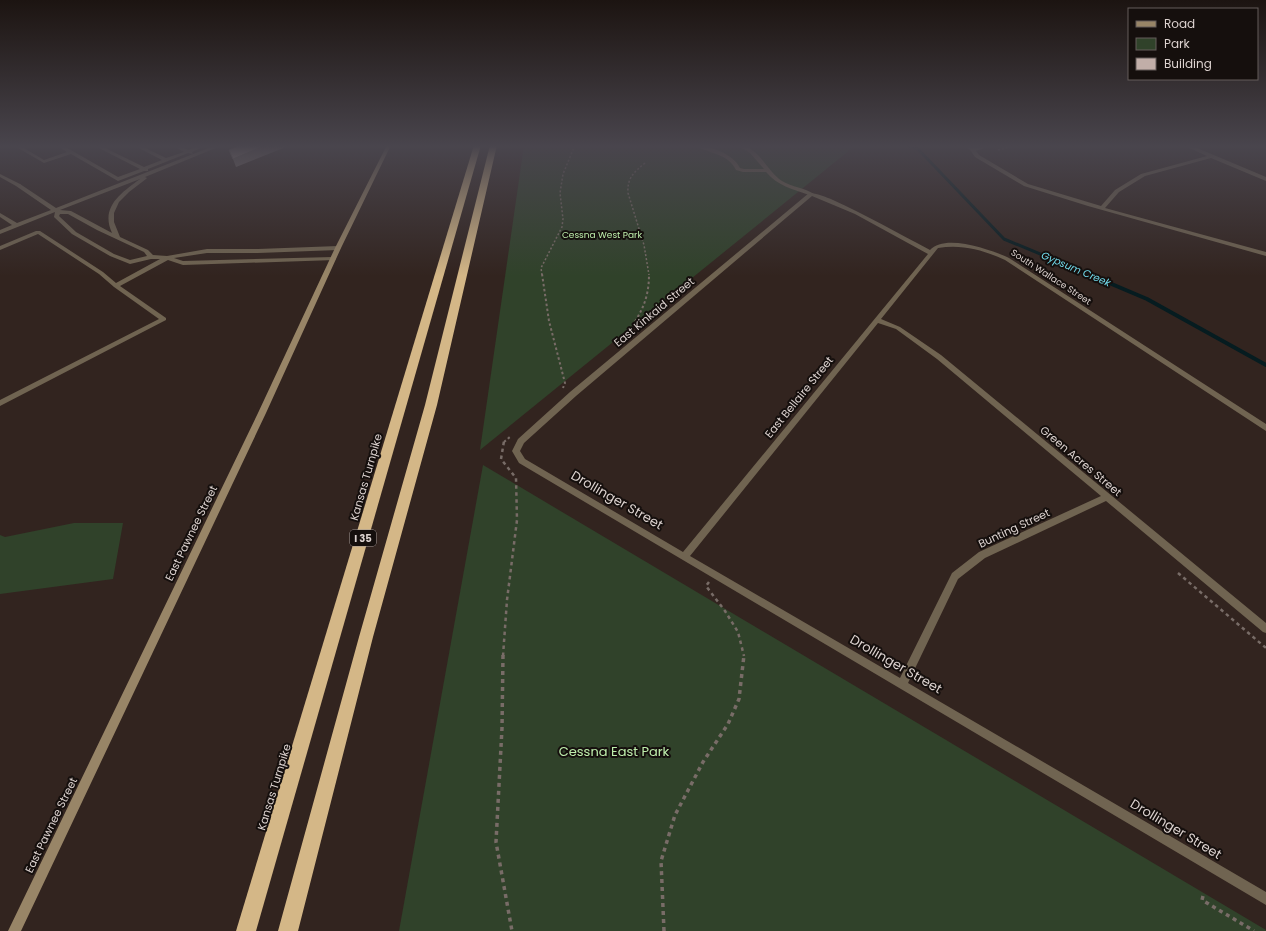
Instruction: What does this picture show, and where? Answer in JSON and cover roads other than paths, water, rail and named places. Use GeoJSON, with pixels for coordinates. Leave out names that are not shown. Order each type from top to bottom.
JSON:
{"type":"FeatureCollection","features":[{"type":"Feature","properties":{"kind":"highway","name":"Kansas Turnpike"},"geometry":{"type":"LineString","coordinates":[[246,931],[465,188]]}},
{"type":"Feature","properties":{"kind":"highway","name":"I 35"},"geometry":{"type":"LineString","coordinates":[[288,931],[366,637],[431,405],[483,188]]}},
{"type":"Feature","properties":{"kind":"main road","name":"East Pawnee Street"},"geometry":{"type":"LineString","coordinates":[[14,931],[262,413],[338,248],[367,188]]}},
{"type":"Feature","properties":{"kind":"street"},"geometry":{"type":"LineString","coordinates":[[23,188],[57,211],[69,212],[146,251],[151,257]]}},
{"type":"Feature","properties":{"kind":"street"},"geometry":{"type":"LineString","coordinates":[[0,232],[57,211],[111,188]]}},
{"type":"Feature","properties":{"kind":"street"},"geometry":{"type":"LineString","coordinates":[[118,238],[110,220],[114,208],[122,194],[129,188]]}},
{"type":"Feature","properties":{"kind":"street"},"geometry":{"type":"LineString","coordinates":[[798,188],[835,202],[868,218],[931,253]]}},
{"type":"Feature","properties":{"kind":"street"},"geometry":{"type":"LineString","coordinates":[[1037,188],[1266,254]]}},
{"type":"Feature","properties":{"kind":"street"},"geometry":{"type":"LineString","coordinates":[[1102,208],[1121,188]]}},
{"type":"Feature","properties":{"kind":"street","name":"East Kinkaid Street"},"geometry":{"type":"LineString","coordinates":[[516,452],[521,441],[573,394],[811,194]]}},
{"type":"Feature","properties":{"kind":"street"},"geometry":{"type":"LineString","coordinates":[[57,211],[56,216],[74,233],[112,256],[130,262],[151,257],[167,258],[207,251],[338,248]]}},
{"type":"Feature","properties":{"kind":"street"},"geometry":{"type":"LineString","coordinates":[[0,215],[16,226]]}},
{"type":"Feature","properties":{"kind":"street"},"geometry":{"type":"LineString","coordinates":[[0,248],[38,232],[101,273],[116,286],[164,319],[0,403]]}},
{"type":"Feature","properties":{"kind":"street"},"geometry":{"type":"LineString","coordinates":[[1188,239],[1190,232]]}},
{"type":"Feature","properties":{"kind":"street","name":"South Wallace Street"},"geometry":{"type":"LineString","coordinates":[[931,253],[936,247],[958,244],[970,245],[984,249],[1008,259],[1266,428]]}},
{"type":"Feature","properties":{"kind":"street","name":"East Bellaire Street"},"geometry":{"type":"LineString","coordinates":[[685,556],[931,253]]}},
{"type":"Feature","properties":{"kind":"street"},"geometry":{"type":"LineString","coordinates":[[116,286],[167,258],[183,263],[333,259]]}},
{"type":"Feature","properties":{"kind":"street","name":"Green Acres Street"},"geometry":{"type":"LineString","coordinates":[[876,320],[898,328],[939,357],[1266,629]]}},
{"type":"Feature","properties":{"kind":"street","name":"Drollinger Street"},"geometry":{"type":"LineString","coordinates":[[516,452],[522,461],[1266,899]]}},
{"type":"Feature","properties":{"kind":"street","name":"Bunting Street"},"geometry":{"type":"LineString","coordinates":[[902,684],[955,576],[982,555],[1107,497]]}},
{"type":"Feature","properties":{"kind":"waterway","name":"Gypsum Creek"},"geometry":{"type":"LineString","coordinates":[[956,188],[1004,239],[1091,275]]}},
{"type":"Feature","properties":{"kind":"waterway","name":"Gypsum Creek"},"geometry":{"type":"LineString","coordinates":[[1088,274],[1147,299],[1266,365]]}},
{"type":"Feature","properties":{"kind":"park label","name":"Cessna West Park"},"geometry":{"type":"Point","coordinates":[602,235]}},
{"type":"Feature","properties":{"kind":"park label","name":"Cessna East Park"},"geometry":{"type":"Point","coordinates":[614,751]}}]}
